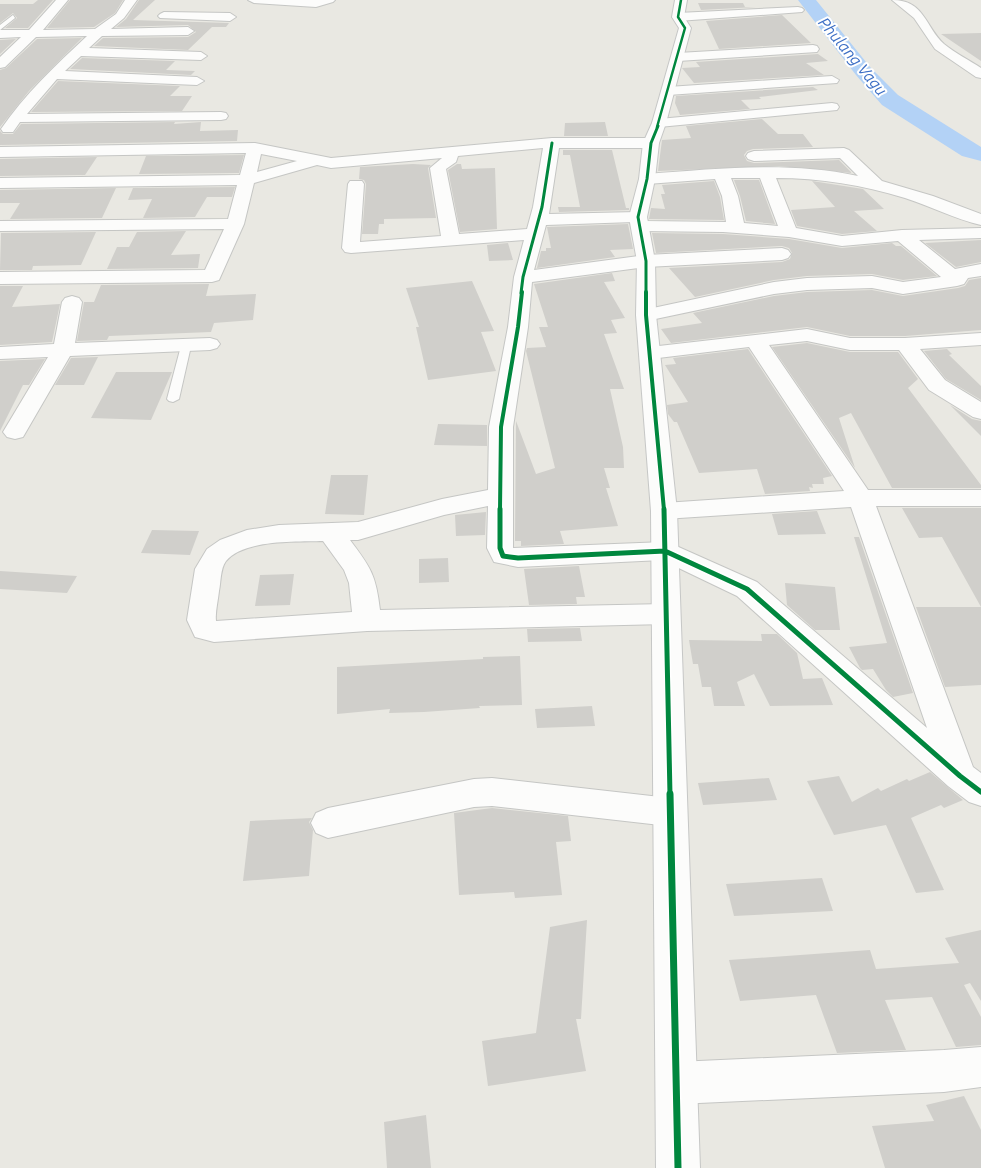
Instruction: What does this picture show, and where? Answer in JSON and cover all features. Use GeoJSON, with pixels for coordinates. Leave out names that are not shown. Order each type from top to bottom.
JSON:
{"type":"FeatureCollection","features":[{"type":"Feature","properties":{"kind":"street"},"geometry":{"type":"LineString","coordinates":[[0,64],[34,32],[62,0]]}},
{"type":"Feature","properties":{"kind":"street"},"geometry":{"type":"LineString","coordinates":[[0,141],[9,122],[99,32],[120,16],[131,0]]}},
{"type":"Feature","properties":{"kind":"street"},"geometry":{"type":"LineString","coordinates":[[254,0],[316,4],[329,0]]}},
{"type":"Feature","properties":{"kind":"street"},"geometry":{"type":"LineString","coordinates":[[898,0],[918,16],[939,46],[981,74]]}},
{"type":"Feature","properties":{"kind":"street"},"geometry":{"type":"LineString","coordinates":[[181,16],[192,5]]}},
{"type":"Feature","properties":{"kind":"street"},"geometry":{"type":"LineString","coordinates":[[678,1168],[664,511],[646,316],[646,261],[639,222],[671,87],[798,10]]}},
{"type":"Feature","properties":{"kind":"street"},"geometry":{"type":"LineString","coordinates":[[120,16],[137,16]]}},
{"type":"Feature","properties":{"kind":"street"},"geometry":{"type":"LineString","coordinates":[[155,16],[230,17]]}},
{"type":"Feature","properties":{"kind":"street"},"geometry":{"type":"LineString","coordinates":[[0,152],[255,148],[331,163],[552,143],[671,87],[790,22]]}},
{"type":"Feature","properties":{"kind":"street"},"geometry":{"type":"LineString","coordinates":[[0,34],[188,31]]}},
{"type":"Feature","properties":{"kind":"street"},"geometry":{"type":"LineString","coordinates":[[671,87],[813,49]]}},
{"type":"Feature","properties":{"kind":"street"},"geometry":{"type":"LineString","coordinates":[[79,52],[201,56]]}},
{"type":"Feature","properties":{"kind":"street"},"geometry":{"type":"LineString","coordinates":[[53,76],[132,77],[172,81],[197,81]]}},
{"type":"Feature","properties":{"kind":"street"},"geometry":{"type":"LineString","coordinates":[[121,90],[132,77]]}},
{"type":"Feature","properties":{"kind":"street"},"geometry":{"type":"LineString","coordinates":[[671,87],[832,80]]}},
{"type":"Feature","properties":{"kind":"street"},"geometry":{"type":"LineString","coordinates":[[119,150],[172,81]]}},
{"type":"Feature","properties":{"kind":"street"},"geometry":{"type":"LineString","coordinates":[[671,87],[834,102]]}},
{"type":"Feature","properties":{"kind":"street"},"geometry":{"type":"LineString","coordinates":[[671,87],[721,174],[730,196],[736,228]]}},
{"type":"Feature","properties":{"kind":"street"},"geometry":{"type":"LineString","coordinates":[[99,117],[110,104]]}},
{"type":"Feature","properties":{"kind":"street"},"geometry":{"type":"LineString","coordinates":[[9,122],[99,117],[221,116]]}},
{"type":"Feature","properties":{"kind":"street"},"geometry":{"type":"LineString","coordinates":[[781,140],[793,154]]}},
{"type":"Feature","properties":{"kind":"street"},"geometry":{"type":"LineString","coordinates":[[552,143],[538,227],[523,277],[518,327],[501,427],[500,548],[503,556],[518,558],[665,551],[755,594],[970,784]]}},
{"type":"Feature","properties":{"kind":"street"},"geometry":{"type":"LineString","coordinates":[[0,278],[212,276],[235,224],[255,148]]}},
{"type":"Feature","properties":{"kind":"street"},"geometry":{"type":"LineString","coordinates":[[450,152],[450,159],[438,168],[451,239]]}},
{"type":"Feature","properties":{"kind":"street"},"geometry":{"type":"LineString","coordinates":[[736,157],[844,153],[877,187]]}},
{"type":"Feature","properties":{"kind":"street"},"geometry":{"type":"LineString","coordinates":[[0,183],[246,180],[315,161]]}},
{"type":"Feature","properties":{"kind":"street"},"geometry":{"type":"LineString","coordinates":[[721,174],[766,172],[832,176],[943,206],[981,220]]}},
{"type":"Feature","properties":{"kind":"street"},"geometry":{"type":"LineString","coordinates":[[766,172],[789,232]]}},
{"type":"Feature","properties":{"kind":"street"},"geometry":{"type":"LineString","coordinates":[[356,184],[351,248],[451,239],[538,227],[639,222],[789,232],[842,242],[902,235],[981,233]]}},
{"type":"Feature","properties":{"kind":"street"},"geometry":{"type":"LineString","coordinates":[[0,226],[235,224]]}},
{"type":"Feature","properties":{"kind":"street"},"geometry":{"type":"LineString","coordinates":[[902,235],[981,290]]}},
{"type":"Feature","properties":{"kind":"street"},"geometry":{"type":"LineString","coordinates":[[523,277],[646,261],[782,254]]}},
{"type":"Feature","properties":{"kind":"street"},"geometry":{"type":"LineString","coordinates":[[646,316],[774,288],[807,284],[872,282],[903,288],[981,270]]}},
{"type":"Feature","properties":{"kind":"street"},"geometry":{"type":"LineString","coordinates":[[15,432],[63,350],[72,302]]}},
{"type":"Feature","properties":{"kind":"street"},"geometry":{"type":"LineString","coordinates":[[650,353],[807,335],[850,344],[905,344],[981,339]]}},
{"type":"Feature","properties":{"kind":"street"},"geometry":{"type":"LineString","coordinates":[[755,340],[861,498],[970,784]]}},
{"type":"Feature","properties":{"kind":"street"},"geometry":{"type":"LineString","coordinates":[[0,353],[210,344]]}},
{"type":"Feature","properties":{"kind":"street"},"geometry":{"type":"LineString","coordinates":[[905,344],[937,385],[981,412]]}},
{"type":"Feature","properties":{"kind":"street"},"geometry":{"type":"LineString","coordinates":[[500,496],[442,507],[358,531],[279,534],[247,539],[229,546],[216,555],[209,569],[201,620],[205,630],[214,632],[367,621],[666,614]]}},
{"type":"Feature","properties":{"kind":"street"},"geometry":{"type":"LineString","coordinates":[[664,511],[861,498],[981,498]]}},
{"type":"Feature","properties":{"kind":"street"},"geometry":{"type":"LineString","coordinates":[[330,532],[356,567],[363,583],[367,621]]}},
{"type":"Feature","properties":{"kind":"street"},"geometry":{"type":"LineString","coordinates":[[328,823],[474,793],[492,792],[669,812]]}},
{"type":"Feature","properties":{"kind":"street"},"geometry":{"type":"LineString","coordinates":[[677,1083],[944,1071],[981,1067]]}},
{"type":"Feature","properties":{"kind":"lane"},"geometry":{"type":"LineString","coordinates":[[0,28],[13,17]]}},
{"type":"Feature","properties":{"kind":"lane"},"geometry":{"type":"LineString","coordinates":[[173,399],[186,346]]}},
{"type":"Feature","properties":{"kind":"building"},"geometry":{"type":"Polygon","coordinates":[[[38,0],[53,0],[28,28],[5,28],[17,18],[13,13],[0,23],[0,4],[33,4],[38,0]]]}},
{"type":"Feature","properties":{"kind":"building"},"geometry":{"type":"Polygon","coordinates":[[[70,0],[123,0],[115,13],[94,27],[47,28],[70,0]]]}},
{"type":"Feature","properties":{"kind":"building"},"geometry":{"type":"Polygon","coordinates":[[[139,0],[155,0],[133,20],[229,23],[226,27],[212,27],[188,50],[94,46],[103,38],[188,37],[196,32],[188,25],[116,27],[126,19],[139,0]]]}},
{"type":"Feature","properties":{"kind":"building"},"geometry":{"type":"Polygon","coordinates":[[[698,3],[743,3],[745,7],[756,7],[701,10],[698,3]]]}},
{"type":"Feature","properties":{"kind":"building"},"geometry":{"type":"Polygon","coordinates":[[[782,15],[811,43],[719,49],[706,21],[782,15]]]}},
{"type":"Feature","properties":{"kind":"building"},"geometry":{"type":"Polygon","coordinates":[[[981,33],[981,61],[941,34],[981,33]]]}},
{"type":"Feature","properties":{"kind":"building"},"geometry":{"type":"Polygon","coordinates":[[[82,38],[29,91],[0,127],[0,70],[6,68],[37,39],[82,38]]]}},
{"type":"Feature","properties":{"kind":"building"},"geometry":{"type":"Polygon","coordinates":[[[16,39],[0,54],[0,40],[16,39]]]}},
{"type":"Feature","properties":{"kind":"building"},"geometry":{"type":"Polygon","coordinates":[[[818,54],[828,61],[806,63],[824,75],[694,83],[682,68],[700,67],[696,62],[818,54]]]}},
{"type":"Feature","properties":{"kind":"building"},"geometry":{"type":"Polygon","coordinates":[[[82,58],[175,61],[166,70],[195,71],[191,75],[70,69],[82,58]]]}},
{"type":"Feature","properties":{"kind":"building"},"geometry":{"type":"Polygon","coordinates":[[[58,81],[180,86],[170,96],[192,96],[182,111],[31,112],[58,81]]]}},
{"type":"Feature","properties":{"kind":"building"},"geometry":{"type":"Polygon","coordinates":[[[813,87],[818,90],[759,97],[761,99],[741,100],[750,109],[680,115],[675,103],[676,96],[813,87]]]}},
{"type":"Feature","properties":{"kind":"building"},"geometry":{"type":"Polygon","coordinates":[[[762,119],[778,134],[803,134],[813,147],[753,149],[747,151],[744,155],[747,161],[754,163],[839,160],[852,173],[779,166],[658,171],[662,140],[691,138],[686,126],[762,119]]]}},
{"type":"Feature","properties":{"kind":"building"},"geometry":{"type":"Polygon","coordinates":[[[175,122],[174,124],[201,122],[200,131],[238,130],[237,141],[0,145],[0,131],[3,134],[13,134],[21,124],[175,122]]]}},
{"type":"Feature","properties":{"kind":"building"},"geometry":{"type":"Polygon","coordinates":[[[605,122],[608,136],[564,136],[565,123],[605,122]]]}},
{"type":"Feature","properties":{"kind":"building"},"geometry":{"type":"Polygon","coordinates":[[[563,150],[612,150],[626,208],[629,208],[629,210],[559,212],[558,207],[580,207],[570,155],[563,155],[563,150]]]}},
{"type":"Feature","properties":{"kind":"building"},"geometry":{"type":"Polygon","coordinates":[[[244,155],[239,173],[139,174],[146,156],[244,155]]]}},
{"type":"Feature","properties":{"kind":"building"},"geometry":{"type":"Polygon","coordinates":[[[97,157],[85,175],[0,176],[0,159],[97,157]]]}},
{"type":"Feature","properties":{"kind":"building"},"geometry":{"type":"Polygon","coordinates":[[[413,164],[431,165],[428,168],[436,218],[384,219],[384,224],[379,224],[378,234],[362,234],[366,184],[364,180],[359,179],[360,167],[413,164]]]}},
{"type":"Feature","properties":{"kind":"building"},"geometry":{"type":"Polygon","coordinates":[[[457,164],[461,164],[462,169],[495,168],[497,229],[460,232],[448,170],[457,164]]]}},
{"type":"Feature","properties":{"kind":"building"},"geometry":{"type":"Polygon","coordinates":[[[734,180],[759,180],[775,224],[746,221],[734,180]]]}},
{"type":"Feature","properties":{"kind":"building"},"geometry":{"type":"Polygon","coordinates":[[[714,181],[720,197],[724,220],[649,219],[651,208],[665,209],[661,194],[665,194],[662,185],[714,181]]]}},
{"type":"Feature","properties":{"kind":"building"},"geometry":{"type":"Polygon","coordinates":[[[812,181],[863,189],[884,209],[854,211],[877,231],[842,234],[797,226],[791,210],[835,207],[812,181]]]}},
{"type":"Feature","properties":{"kind":"building"},"geometry":{"type":"Polygon","coordinates":[[[235,187],[232,197],[207,197],[195,217],[143,218],[152,199],[128,200],[133,188],[235,187]]]}},
{"type":"Feature","properties":{"kind":"building"},"geometry":{"type":"Polygon","coordinates":[[[116,188],[102,218],[10,219],[20,203],[0,203],[0,190],[116,188]]]}},
{"type":"Feature","properties":{"kind":"building"},"geometry":{"type":"Polygon","coordinates":[[[628,224],[633,249],[610,250],[615,257],[537,268],[541,251],[551,248],[547,227],[628,224]]]}},
{"type":"Feature","properties":{"kind":"building"},"geometry":{"type":"Polygon","coordinates":[[[186,231],[171,255],[200,254],[198,268],[107,269],[117,247],[129,247],[137,232],[186,231]]]}},
{"type":"Feature","properties":{"kind":"building"},"geometry":{"type":"Polygon","coordinates":[[[96,232],[81,265],[33,266],[32,270],[0,270],[1,233],[96,232]]]}},
{"type":"Feature","properties":{"kind":"building"},"geometry":{"type":"Polygon","coordinates":[[[652,233],[723,234],[789,239],[842,248],[892,243],[896,246],[901,246],[937,276],[903,280],[872,274],[807,276],[774,280],[695,297],[669,268],[782,262],[790,259],[792,253],[789,248],[782,246],[656,253],[652,233]]]}},
{"type":"Feature","properties":{"kind":"building"},"geometry":{"type":"Polygon","coordinates":[[[981,240],[981,262],[956,267],[925,243],[981,240]]]}},
{"type":"Feature","properties":{"kind":"building"},"geometry":{"type":"Polygon","coordinates":[[[508,243],[513,260],[489,261],[487,245],[508,243]]]}},
{"type":"Feature","properties":{"kind":"building"},"geometry":{"type":"Polygon","coordinates":[[[612,273],[615,281],[604,282],[625,318],[611,320],[617,333],[604,334],[624,389],[610,389],[623,447],[624,468],[604,468],[610,488],[606,488],[618,526],[560,531],[564,544],[521,546],[521,541],[515,541],[516,421],[536,474],[555,468],[526,351],[527,348],[546,347],[539,327],[548,327],[534,284],[612,273]]]}},
{"type":"Feature","properties":{"kind":"building"},"geometry":{"type":"Polygon","coordinates":[[[981,278],[981,330],[905,336],[850,336],[807,327],[671,343],[661,329],[702,323],[693,313],[774,296],[807,292],[872,290],[903,296],[958,288],[965,286],[969,280],[981,278]]]}},
{"type":"Feature","properties":{"kind":"building"},"geometry":{"type":"Polygon","coordinates":[[[472,281],[494,331],[481,332],[496,371],[428,380],[416,327],[419,327],[406,288],[472,281]]]}},
{"type":"Feature","properties":{"kind":"building"},"geometry":{"type":"Polygon","coordinates":[[[209,284],[206,296],[256,294],[253,320],[214,323],[211,332],[109,336],[107,340],[77,341],[84,302],[94,302],[101,285],[209,284]]]}},
{"type":"Feature","properties":{"kind":"building"},"geometry":{"type":"Polygon","coordinates":[[[0,286],[23,286],[12,307],[60,304],[52,342],[0,345],[0,286]]]}},
{"type":"Feature","properties":{"kind":"building"},"geometry":{"type":"Polygon","coordinates":[[[807,343],[850,352],[898,352],[918,379],[908,388],[981,485],[981,488],[892,488],[851,413],[839,418],[855,468],[772,347],[807,343]]]}},
{"type":"Feature","properties":{"kind":"building"},"geometry":{"type":"Polygon","coordinates":[[[748,349],[832,476],[823,478],[824,484],[812,484],[813,488],[809,487],[810,491],[765,494],[757,469],[699,473],[677,422],[674,422],[668,414],[667,405],[688,402],[665,365],[676,364],[673,358],[748,349]]]}},
{"type":"Feature","properties":{"kind":"building"},"geometry":{"type":"Polygon","coordinates":[[[947,349],[952,354],[949,355],[981,386],[981,400],[946,379],[924,351],[947,349]]]}},
{"type":"Feature","properties":{"kind":"building"},"geometry":{"type":"Polygon","coordinates":[[[98,357],[84,385],[55,385],[71,358],[98,357]]]}},
{"type":"Feature","properties":{"kind":"building"},"geometry":{"type":"Polygon","coordinates":[[[45,359],[29,385],[23,385],[0,431],[0,361],[45,359]]]}},
{"type":"Feature","properties":{"kind":"building"},"geometry":{"type":"Polygon","coordinates":[[[116,372],[172,372],[151,420],[91,418],[116,372]]]}},
{"type":"Feature","properties":{"kind":"building"},"geometry":{"type":"Polygon","coordinates":[[[950,405],[972,419],[981,421],[981,436],[950,405]]]}},
{"type":"Feature","properties":{"kind":"building"},"geometry":{"type":"Polygon","coordinates":[[[438,424],[487,425],[487,446],[434,445],[438,424]]]}},
{"type":"Feature","properties":{"kind":"building"},"geometry":{"type":"Polygon","coordinates":[[[331,475],[368,475],[364,515],[325,514],[331,475]]]}},
{"type":"Feature","properties":{"kind":"building"},"geometry":{"type":"Polygon","coordinates":[[[902,508],[981,508],[981,607],[942,537],[919,538],[902,508]]]}},
{"type":"Feature","properties":{"kind":"building"},"geometry":{"type":"Polygon","coordinates":[[[817,511],[826,534],[778,535],[772,514],[817,511]]]}},
{"type":"Feature","properties":{"kind":"building"},"geometry":{"type":"Polygon","coordinates":[[[486,512],[485,535],[456,536],[455,515],[486,512]]]}},
{"type":"Feature","properties":{"kind":"building"},"geometry":{"type":"Polygon","coordinates":[[[152,530],[199,531],[190,555],[141,553],[152,530]]]}},
{"type":"Feature","properties":{"kind":"building"},"geometry":{"type":"Polygon","coordinates":[[[854,537],[859,537],[913,693],[893,697],[886,690],[873,669],[862,670],[860,668],[849,647],[887,643],[854,537]]]}},
{"type":"Feature","properties":{"kind":"building"},"geometry":{"type":"Polygon","coordinates":[[[448,558],[449,582],[419,583],[419,559],[448,558]]]}},
{"type":"Feature","properties":{"kind":"building"},"geometry":{"type":"Polygon","coordinates":[[[579,566],[585,597],[576,597],[577,604],[529,605],[524,569],[579,566]]]}},
{"type":"Feature","properties":{"kind":"building"},"geometry":{"type":"Polygon","coordinates":[[[0,571],[77,576],[67,593],[0,589],[0,571]]]}},
{"type":"Feature","properties":{"kind":"building"},"geometry":{"type":"Polygon","coordinates":[[[294,574],[290,605],[255,606],[260,575],[294,574]]]}},
{"type":"Feature","properties":{"kind":"building"},"geometry":{"type":"Polygon","coordinates":[[[785,583],[835,587],[840,630],[815,630],[787,605],[785,583]]]}},
{"type":"Feature","properties":{"kind":"building"},"geometry":{"type":"Polygon","coordinates":[[[916,607],[981,607],[981,685],[945,687],[916,607]]]}},
{"type":"Feature","properties":{"kind":"building"},"geometry":{"type":"Polygon","coordinates":[[[580,628],[582,641],[528,642],[527,629],[580,628]]]}},
{"type":"Feature","properties":{"kind":"building"},"geometry":{"type":"Polygon","coordinates":[[[761,634],[777,634],[797,653],[803,679],[822,678],[833,705],[770,706],[754,674],[737,682],[745,706],[714,706],[711,687],[702,687],[698,664],[693,664],[689,640],[762,641],[761,634]]]}},
{"type":"Feature","properties":{"kind":"building"},"geometry":{"type":"Polygon","coordinates":[[[520,656],[522,705],[479,706],[480,708],[389,713],[390,709],[337,714],[337,667],[520,656]]]}},
{"type":"Feature","properties":{"kind":"building"},"geometry":{"type":"Polygon","coordinates":[[[592,706],[595,726],[537,728],[535,709],[592,706]]]}},
{"type":"Feature","properties":{"kind":"building"},"geometry":{"type":"Polygon","coordinates":[[[930,772],[963,800],[944,808],[941,805],[911,818],[944,890],[916,893],[886,825],[834,835],[807,781],[839,776],[852,802],[878,788],[881,791],[907,779],[909,781],[930,772]]]}},
{"type":"Feature","properties":{"kind":"building"},"geometry":{"type":"Polygon","coordinates":[[[769,778],[777,800],[703,805],[698,783],[769,778]]]}},
{"type":"Feature","properties":{"kind":"building"},"geometry":{"type":"Polygon","coordinates":[[[492,808],[568,816],[571,841],[556,842],[562,895],[515,898],[514,892],[459,895],[454,813],[492,808]]]}},
{"type":"Feature","properties":{"kind":"building"},"geometry":{"type":"Polygon","coordinates":[[[312,818],[309,822],[313,830],[309,876],[243,881],[250,821],[312,818]]]}},
{"type":"Feature","properties":{"kind":"building"},"geometry":{"type":"Polygon","coordinates":[[[822,878],[833,911],[734,916],[726,884],[822,878]]]}},
{"type":"Feature","properties":{"kind":"building"},"geometry":{"type":"Polygon","coordinates":[[[587,920],[581,1019],[576,1019],[586,1071],[488,1086],[482,1041],[536,1033],[550,927],[587,920]]]}},
{"type":"Feature","properties":{"kind":"building"},"geometry":{"type":"Polygon","coordinates":[[[981,930],[981,1001],[970,983],[964,985],[981,1017],[981,1045],[956,1047],[932,997],[885,1000],[906,1050],[837,1053],[816,995],[740,1001],[729,960],[870,950],[876,969],[959,963],[945,938],[981,930]]]}},
{"type":"Feature","properties":{"kind":"building"},"geometry":{"type":"Polygon","coordinates":[[[964,1096],[981,1130],[981,1168],[885,1168],[872,1126],[934,1121],[926,1105],[964,1096]]]}},
{"type":"Feature","properties":{"kind":"building"},"geometry":{"type":"Polygon","coordinates":[[[426,1115],[431,1168],[387,1168],[384,1122],[426,1115]]]}},
{"type":"Feature","properties":{"kind":"waterway","name":"Phulang Vagu"},"geometry":{"type":"LineString","coordinates":[[807,0],[863,71],[890,100],[970,151],[981,154]]}},
{"type":"Feature","properties":{"kind":"cycle path"},"geometry":{"type":"LineString","coordinates":[[678,1168],[664,511],[646,315],[646,261],[638,217],[647,179],[651,143],[659,123],[685,28],[678,17],[681,0]]}},
{"type":"Feature","properties":{"kind":"cycle path"},"geometry":{"type":"LineString","coordinates":[[552,143],[542,207],[523,277],[518,327],[501,427],[500,548],[503,556],[518,558],[665,551],[747,589],[960,776],[981,792]]}}]}
